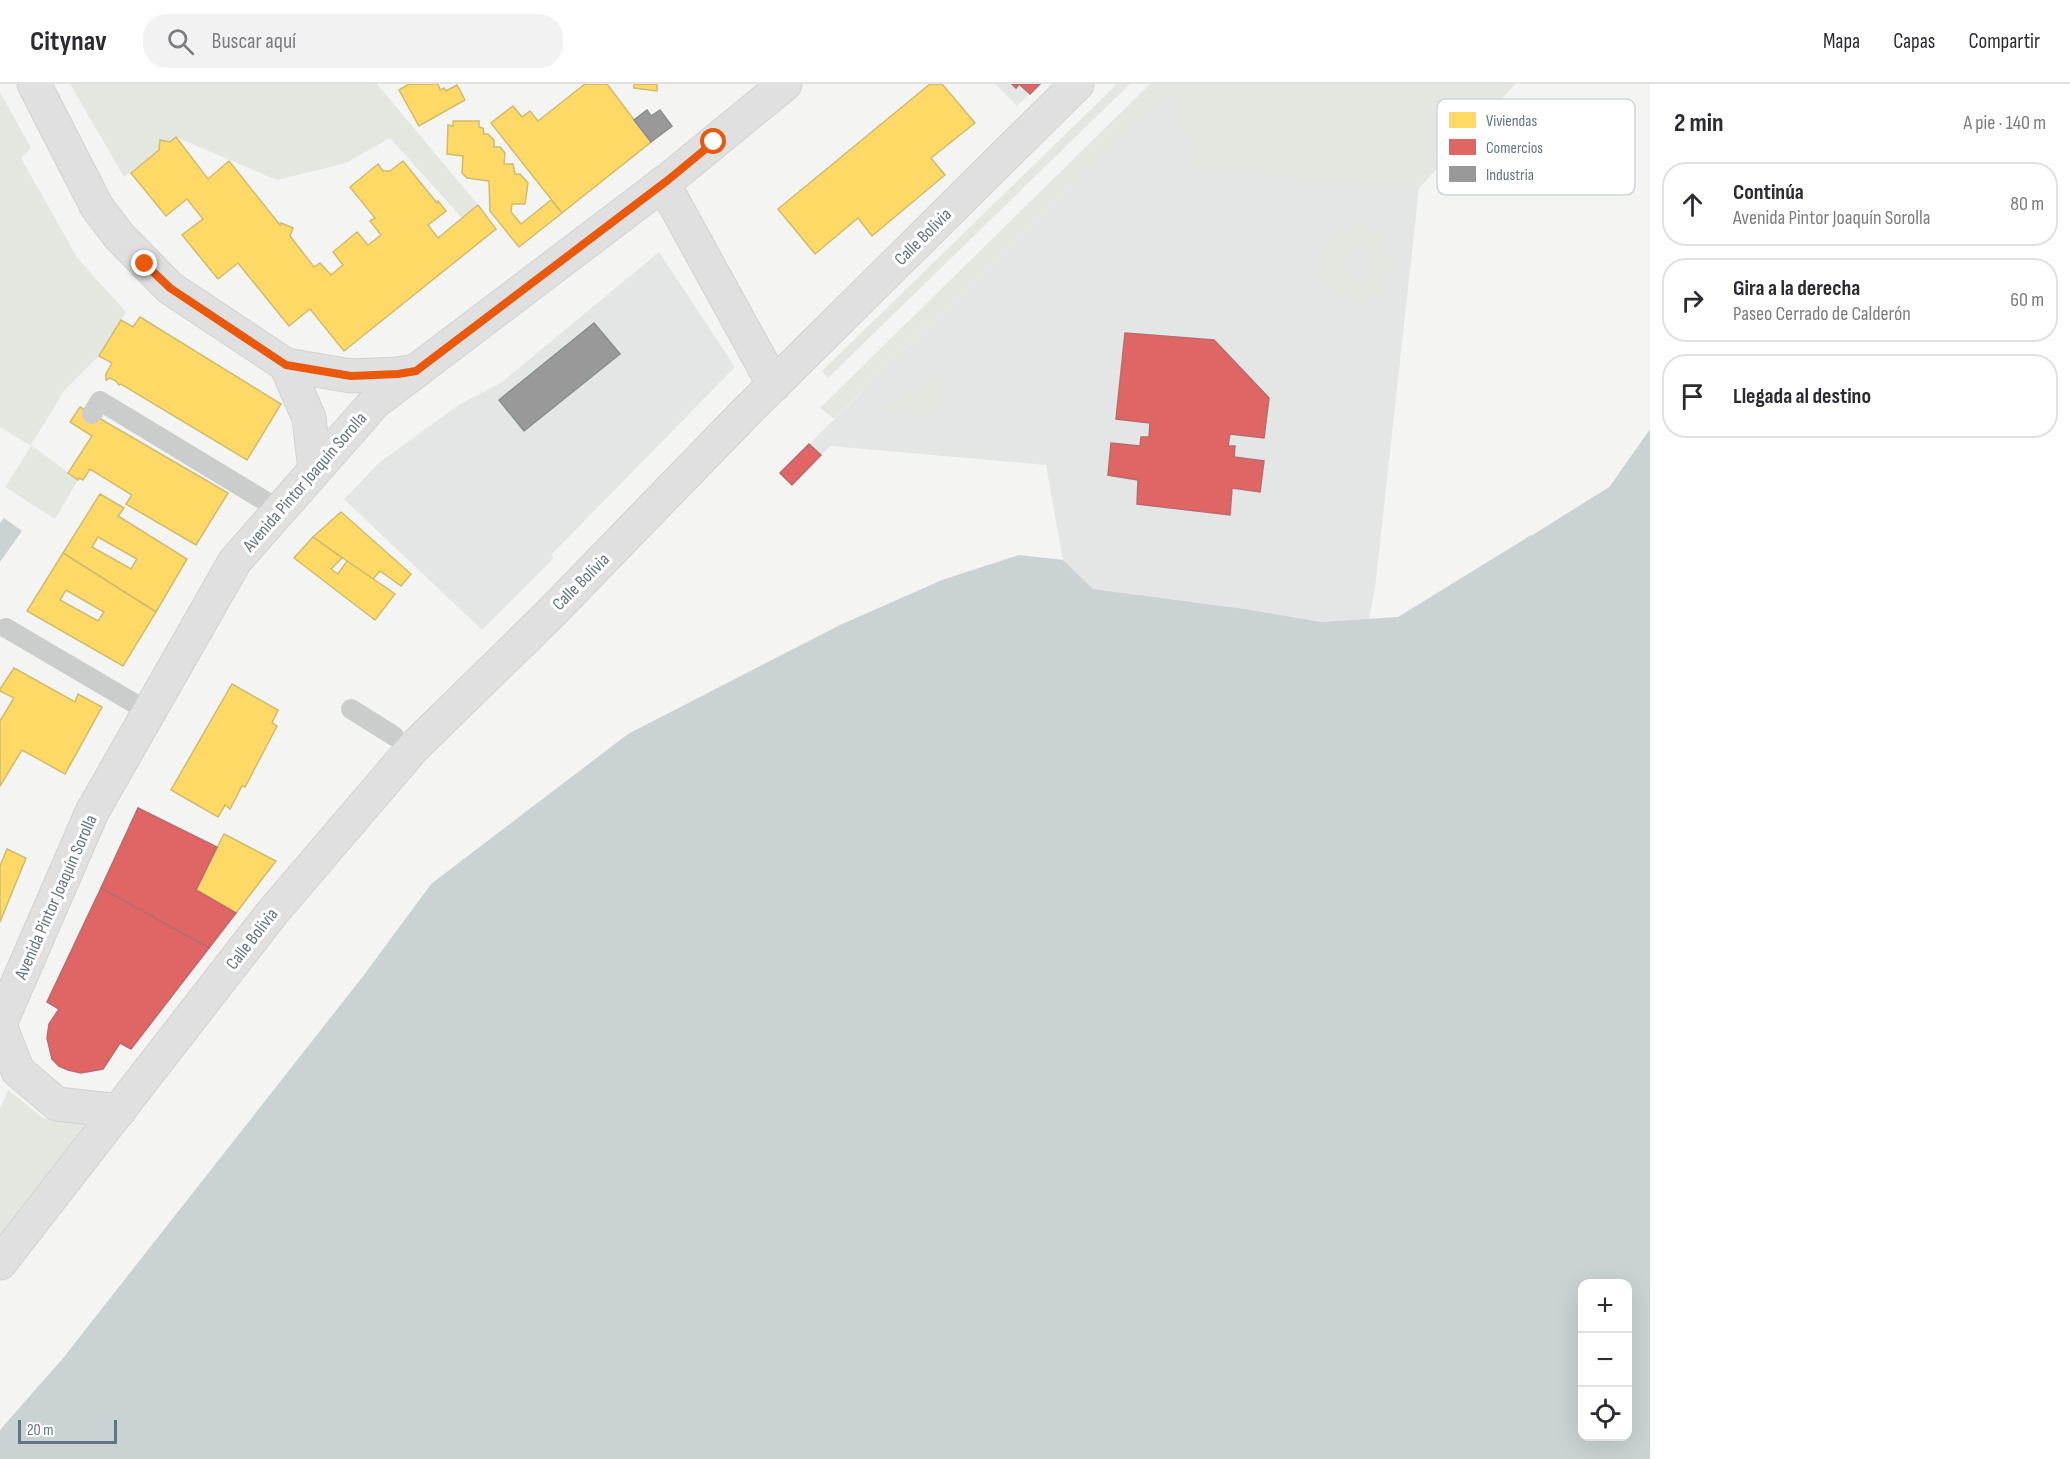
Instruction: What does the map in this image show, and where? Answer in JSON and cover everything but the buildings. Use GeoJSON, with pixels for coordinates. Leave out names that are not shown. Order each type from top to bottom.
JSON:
{"type":"FeatureCollection","features":[{"type":"Feature","properties":{"kind":"main road"},"geometry":{"type":"LineString","coordinates":[[34,84],[97,207],[119,236],[170,288],[286,365],[351,376],[416,371]]}},
{"type":"Feature","properties":{"kind":"main road","name":"Avenida Pintor Joaquín Sorolla"},"geometry":{"type":"LineString","coordinates":[[0,1025],[92,812],[235,561],[375,402],[663,183],[785,84]]}},
{"type":"Feature","properties":{"kind":"main road","name":"Calle Bolivia"},"geometry":{"type":"LineString","coordinates":[[0,1263],[272,913],[413,748],[550,614],[774,385],[1077,84]]}},
{"type":"Feature","properties":{"kind":"main road"},"geometry":{"type":"LineString","coordinates":[[663,183],[774,385]]}},
{"type":"Feature","properties":{"kind":"main road"},"geometry":{"type":"LineString","coordinates":[[286,365],[309,418],[315,470]]}},
{"type":"Feature","properties":{"kind":"main road"},"geometry":{"type":"LineString","coordinates":[[0,1025],[18,1071],[57,1104],[119,1111]]}},
{"type":"Feature","properties":{"kind":"lane"},"geometry":{"type":"LineString","coordinates":[[92,414],[100,401],[280,510]]}},
{"type":"Feature","properties":{"kind":"lane"},"geometry":{"type":"LineString","coordinates":[[6,628],[148,712]]}},
{"type":"Feature","properties":{"kind":"lane"},"geometry":{"type":"LineString","coordinates":[[351,709],[394,736]]}},
{"type":"Feature","properties":{"kind":"shaded area"},"geometry":{"type":"Polygon","coordinates":[[[70,84],[377,84],[478,205],[462,218],[390,138],[346,163],[277,180],[176,137],[124,177],[70,84]]]}},
{"type":"Feature","properties":{"kind":"shaded area"},"geometry":{"type":"Polygon","coordinates":[[[995,84],[1040,84],[1017,106],[995,84]]]}},
{"type":"Feature","properties":{"kind":"shaded area"},"geometry":{"type":"Polygon","coordinates":[[[1117,84],[1130,84],[828,378],[822,371],[1117,84]]]}},
{"type":"Feature","properties":{"kind":"shaded area"},"geometry":{"type":"Polygon","coordinates":[[[1150,84],[1515,84],[1501,99],[1437,99],[1437,168],[1419,188],[1199,169],[1167,91],[834,419],[820,408],[1150,84]]]}},
{"type":"Feature","properties":{"kind":"shaded area"},"geometry":{"type":"Polygon","coordinates":[[[1173,84],[1515,84],[1501,99],[1437,99],[1437,168],[1419,188],[1375,588],[1369,619],[1321,622],[1245,609],[1093,589],[1063,560],[1046,465],[830,446],[792,485],[780,473],[1173,84]]]}},
{"type":"Feature","properties":{"kind":"shaded area"},"geometry":{"type":"Polygon","coordinates":[[[0,92],[31,148],[21,158],[78,259],[126,312],[99,356],[64,391],[31,445],[78,480],[55,519],[5,487],[31,446],[0,427],[0,92]]]}},
{"type":"Feature","properties":{"kind":"shaded area"},"geometry":{"type":"Polygon","coordinates":[[[1357,223],[1365,230],[1381,236],[1387,241],[1388,254],[1397,264],[1389,274],[1382,293],[1364,298],[1355,307],[1347,299],[1328,291],[1325,276],[1315,266],[1325,255],[1327,241],[1337,233],[1347,233],[1357,223]],[[1356,247],[1350,253],[1344,253],[1344,260],[1339,265],[1344,270],[1344,277],[1350,276],[1356,282],[1362,276],[1369,276],[1369,269],[1374,263],[1369,258],[1368,252],[1361,252],[1356,247]]]}},
{"type":"Feature","properties":{"kind":"shaded area"},"geometry":{"type":"Polygon","coordinates":[[[659,252],[735,367],[551,555],[554,558],[482,630],[344,499],[379,463],[457,406],[502,382],[659,252]]]}},
{"type":"Feature","properties":{"kind":"shaded area"},"geometry":{"type":"Polygon","coordinates":[[[944,371],[940,417],[873,412],[944,371]]]}},
{"type":"Feature","properties":{"kind":"shaded area"},"geometry":{"type":"Polygon","coordinates":[[[1650,429],[1650,1459],[0,1459],[0,1428],[63,1358],[364,975],[431,884],[628,734],[840,625],[942,580],[1019,555],[1063,560],[1093,589],[1245,609],[1321,622],[1398,617],[1609,487],[1650,429]]]}},
{"type":"Feature","properties":{"kind":"shaded area"},"geometry":{"type":"Polygon","coordinates":[[[4,518],[22,531],[0,562],[0,523],[4,518]]]}},
{"type":"Feature","properties":{"kind":"shaded area"},"geometry":{"type":"Polygon","coordinates":[[[8,1090],[43,1118],[90,1124],[0,1238],[0,1109],[8,1090]]]}},
{"type":"Feature","properties":{"kind":"pier"},"geometry":{"type":"Polygon","coordinates":[[[1650,426],[1609,487],[1531,536],[1531,532],[1607,485],[1650,426]]]}},
{"type":"Feature","properties":{"kind":"pier"},"geometry":{"type":"Polygon","coordinates":[[[432,880],[431,884],[365,969],[432,880]]]}},
{"type":"Feature","properties":{"kind":"pier"},"geometry":{"type":"Polygon","coordinates":[[[354,983],[63,1358],[0,1430],[0,1423],[61,1356],[354,983]]]}},
{"type":"Feature","properties":{"kind":"route"},"geometry":{"type":"LineString","coordinates":[[145,264],[170,288],[286,365],[351,376],[416,371],[668,180],[714,142]]}}]}
